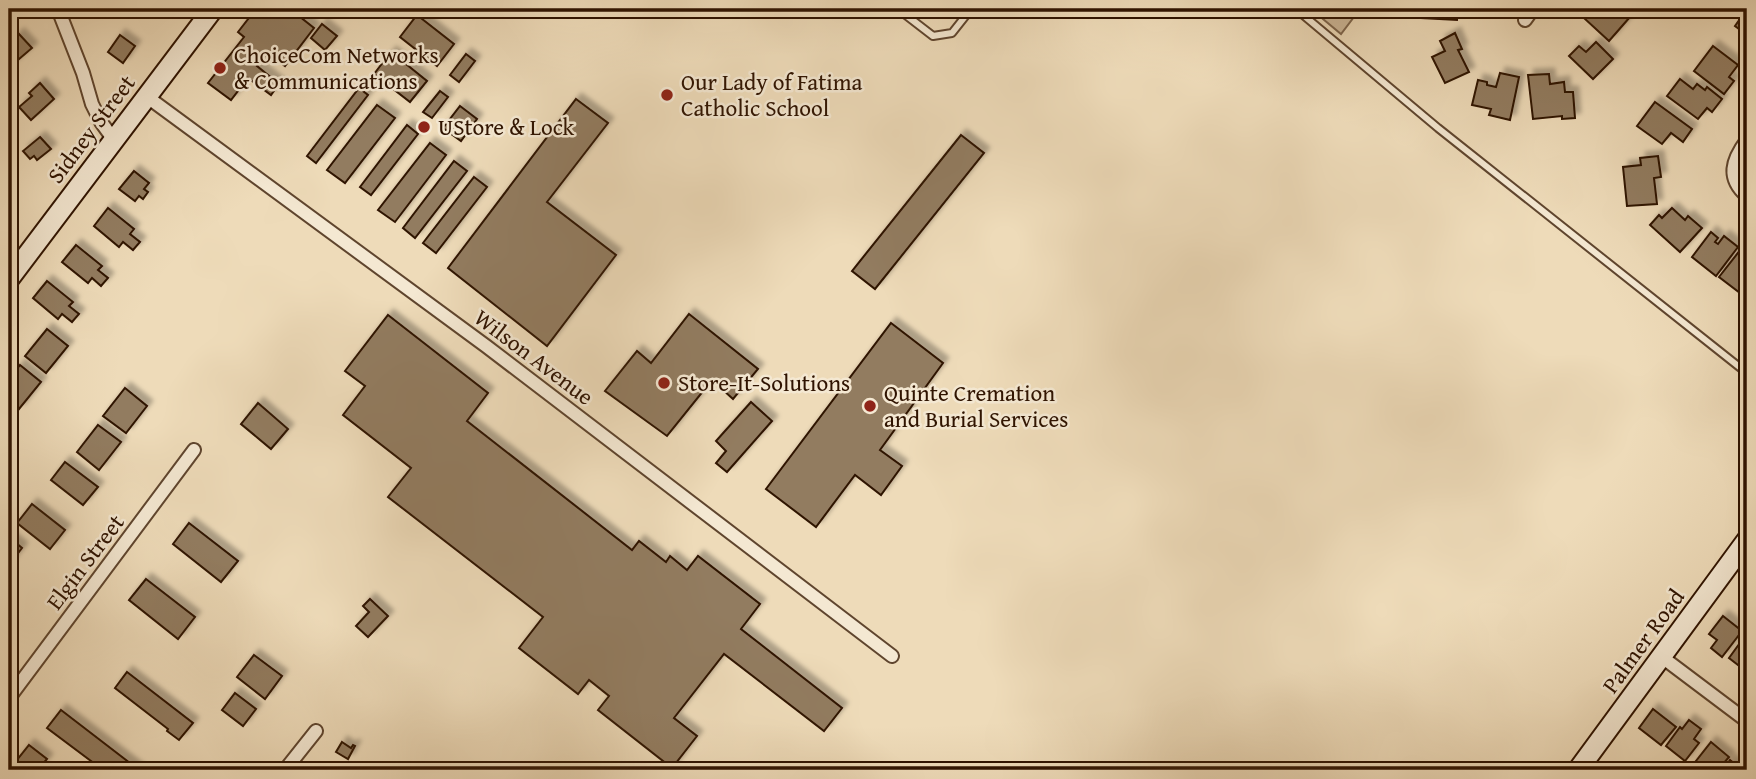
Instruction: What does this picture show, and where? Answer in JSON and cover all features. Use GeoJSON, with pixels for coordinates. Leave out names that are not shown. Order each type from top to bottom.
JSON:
{"type":"FeatureCollection","features":[{"type":"Feature","properties":{"kind":"main road","name":"Sidney Street"},"geometry":{"type":"LineString","coordinates":[[9,279],[213,9]]}},
{"type":"Feature","properties":{"kind":"main road","name":"Palmer Road"},"geometry":{"type":"LineString","coordinates":[[1578,770],[1747,540]]}},
{"type":"Feature","properties":{"kind":"street"},"geometry":{"type":"LineString","coordinates":[[58,9],[92,104],[114,140]]}},
{"type":"Feature","properties":{"kind":"street","name":"Wilson Avenue"},"geometry":{"type":"LineString","coordinates":[[146,96],[485,346],[892,656]]}},
{"type":"Feature","properties":{"kind":"street"},"geometry":{"type":"LineString","coordinates":[[1747,140],[1733,167],[1735,183],[1747,196]]}},
{"type":"Feature","properties":{"kind":"street","name":"Elgin Street"},"geometry":{"type":"LineString","coordinates":[[9,698],[194,450]]}},
{"type":"Feature","properties":{"kind":"street"},"geometry":{"type":"LineString","coordinates":[[1662,657],[1747,722]]}},
{"type":"Feature","properties":{"kind":"street"},"geometry":{"type":"LineString","coordinates":[[285,770],[316,731]]}},
{"type":"Feature","properties":{"kind":"lane"},"geometry":{"type":"LineString","coordinates":[[898,9],[933,36],[952,33],[971,9]]}},
{"type":"Feature","properties":{"kind":"lane"},"geometry":{"type":"LineString","coordinates":[[1296,9],[1438,128],[1747,373]]}},
{"type":"Feature","properties":{"kind":"shaded area"},"geometry":{"type":"Polygon","coordinates":[[[1311,9],[1360,9],[1341,34],[1311,9]]]}},
{"type":"Feature","properties":{"kind":"building"},"geometry":{"type":"Polygon","coordinates":[[[256,9],[260,12],[263,9],[290,9],[314,28],[285,66],[267,53],[257,66],[279,84],[271,95],[248,78],[231,100],[208,83],[244,37],[238,32],[256,9]]]}},
{"type":"Feature","properties":{"kind":"building"},"geometry":{"type":"Polygon","coordinates":[[[1403,9],[1458,9],[1457,20],[1403,17],[1403,9]]]}},
{"type":"Feature","properties":{"kind":"building"},"geometry":{"type":"Polygon","coordinates":[[[1594,9],[1621,9],[1630,17],[1609,41],[1585,19],[1594,9]]]}},
{"type":"Feature","properties":{"kind":"building"},"geometry":{"type":"Polygon","coordinates":[[[1747,9],[1747,35],[1735,26],[1747,9]]]}},
{"type":"Feature","properties":{"kind":"building"},"geometry":{"type":"Polygon","coordinates":[[[417,15],[454,44],[437,66],[400,37],[417,15]]]}},
{"type":"Feature","properties":{"kind":"building"},"geometry":{"type":"Polygon","coordinates":[[[322,24],[337,36],[325,50],[311,38],[322,24]]]}},
{"type":"Feature","properties":{"kind":"building"},"geometry":{"type":"Polygon","coordinates":[[[1455,33],[1462,49],[1458,50],[1469,72],[1445,83],[1432,57],[1445,51],[1440,41],[1455,33]]]}},
{"type":"Feature","properties":{"kind":"building"},"geometry":{"type":"Polygon","coordinates":[[[19,34],[32,48],[12,65],[9,61],[9,43],[19,34]]]}},
{"type":"Feature","properties":{"kind":"building"},"geometry":{"type":"Polygon","coordinates":[[[120,35],[135,46],[123,63],[108,52],[120,35]]]}},
{"type":"Feature","properties":{"kind":"building"},"geometry":{"type":"Polygon","coordinates":[[[1596,42],[1613,59],[1593,79],[1569,56],[1579,46],[1586,52],[1596,42]]]}},
{"type":"Feature","properties":{"kind":"building"},"geometry":{"type":"Polygon","coordinates":[[[1713,46],[1738,65],[1729,77],[1734,81],[1724,94],[1694,71],[1713,46]]]}},
{"type":"Feature","properties":{"kind":"building"},"geometry":{"type":"Polygon","coordinates":[[[391,52],[427,81],[410,102],[374,74],[391,52]]]}},
{"type":"Feature","properties":{"kind":"building"},"geometry":{"type":"Polygon","coordinates":[[[466,54],[475,61],[459,82],[450,75],[466,54]]]}},
{"type":"Feature","properties":{"kind":"building"},"geometry":{"type":"Polygon","coordinates":[[[1500,73],[1519,77],[1510,120],[1489,115],[1491,109],[1472,105],[1478,80],[1496,87],[1500,73]]]}},
{"type":"Feature","properties":{"kind":"building"},"geometry":{"type":"Polygon","coordinates":[[[1549,74],[1550,84],[1564,82],[1565,92],[1573,92],[1575,118],[1562,119],[1562,116],[1533,119],[1528,75],[1549,74]]]}},
{"type":"Feature","properties":{"kind":"building"},"geometry":{"type":"Polygon","coordinates":[[[1680,79],[1693,89],[1697,84],[1705,90],[1707,87],[1722,99],[1712,112],[1707,108],[1698,119],[1667,96],[1680,79]]]}},
{"type":"Feature","properties":{"kind":"building"},"geometry":{"type":"Polygon","coordinates":[[[40,83],[54,99],[31,120],[19,107],[32,96],[29,93],[40,83]]]}},
{"type":"Feature","properties":{"kind":"building"},"geometry":{"type":"Polygon","coordinates":[[[359,88],[368,95],[316,163],[307,156],[359,88]]]}},
{"type":"Feature","properties":{"kind":"building"},"geometry":{"type":"Polygon","coordinates":[[[440,91],[448,97],[432,118],[423,112],[440,91]]]}},
{"type":"Feature","properties":{"kind":"building"},"geometry":{"type":"Polygon","coordinates":[[[576,99],[608,123],[547,202],[616,255],[547,346],[448,268],[576,99]]]}},
{"type":"Feature","properties":{"kind":"building"},"geometry":{"type":"Polygon","coordinates":[[[1655,102],[1692,129],[1683,142],[1671,133],[1662,144],[1637,126],[1655,102]]]}},
{"type":"Feature","properties":{"kind":"building"},"geometry":{"type":"Polygon","coordinates":[[[377,105],[395,118],[345,183],[327,170],[377,105]]]}},
{"type":"Feature","properties":{"kind":"building"},"geometry":{"type":"Polygon","coordinates":[[[460,106],[477,119],[461,141],[443,128],[460,106]]]}},
{"type":"Feature","properties":{"kind":"building"},"geometry":{"type":"Polygon","coordinates":[[[407,125],[418,134],[371,195],[360,187],[407,125]]]}},
{"type":"Feature","properties":{"kind":"building"},"geometry":{"type":"Polygon","coordinates":[[[961,135],[984,153],[875,289],[852,271],[961,135]]]}},
{"type":"Feature","properties":{"kind":"building"},"geometry":{"type":"Polygon","coordinates":[[[40,137],[51,149],[37,160],[34,156],[30,159],[23,151],[40,137]]]}},
{"type":"Feature","properties":{"kind":"building"},"geometry":{"type":"Polygon","coordinates":[[[430,143],[446,155],[395,222],[378,210],[430,143]]]}},
{"type":"Feature","properties":{"kind":"building"},"geometry":{"type":"Polygon","coordinates":[[[1658,156],[1661,177],[1654,178],[1657,204],[1627,206],[1623,167],[1641,165],[1640,158],[1658,156]]]}},
{"type":"Feature","properties":{"kind":"building"},"geometry":{"type":"Polygon","coordinates":[[[454,161],[467,171],[415,238],[403,228],[454,161]]]}},
{"type":"Feature","properties":{"kind":"building"},"geometry":{"type":"Polygon","coordinates":[[[134,171],[149,183],[144,189],[148,192],[143,199],[139,196],[135,201],[119,189],[134,171]]]}},
{"type":"Feature","properties":{"kind":"building"},"geometry":{"type":"Polygon","coordinates":[[[474,177],[487,187],[436,253],[423,243],[474,177]]]}},
{"type":"Feature","properties":{"kind":"building"},"geometry":{"type":"Polygon","coordinates":[[[108,208],[134,229],[130,234],[140,242],[133,250],[123,242],[119,247],[94,226],[108,208]]]}},
{"type":"Feature","properties":{"kind":"building"},"geometry":{"type":"Polygon","coordinates":[[[1672,208],[1685,220],[1688,216],[1702,228],[1680,252],[1650,225],[1659,215],[1662,218],[1672,208]]]}},
{"type":"Feature","properties":{"kind":"building"},"geometry":{"type":"Polygon","coordinates":[[[1711,232],[1718,238],[1715,242],[1718,244],[1724,236],[1738,247],[1716,276],[1692,257],[1711,232]]]}},
{"type":"Feature","properties":{"kind":"building"},"geometry":{"type":"Polygon","coordinates":[[[76,245],[102,266],[98,270],[108,278],[101,286],[92,278],[88,283],[62,262],[76,245]]]}},
{"type":"Feature","properties":{"kind":"building"},"geometry":{"type":"Polygon","coordinates":[[[1741,249],[1747,254],[1747,292],[1744,296],[1719,277],[1741,249]]]}},
{"type":"Feature","properties":{"kind":"building"},"geometry":{"type":"Polygon","coordinates":[[[47,281],[73,302],[69,306],[79,314],[72,322],[62,314],[58,319],[33,298],[47,281]]]}},
{"type":"Feature","properties":{"kind":"building"},"geometry":{"type":"Polygon","coordinates":[[[689,314],[758,369],[733,399],[712,380],[667,436],[605,391],[637,351],[651,363],[689,314]]]}},
{"type":"Feature","properties":{"kind":"building"},"geometry":{"type":"Polygon","coordinates":[[[388,315],[488,393],[467,421],[632,550],[639,541],[666,562],[670,556],[687,570],[698,556],[760,604],[741,629],[842,708],[824,731],[724,654],[674,718],[697,736],[672,768],[598,710],[609,696],[589,680],[578,694],[519,648],[543,617],[388,497],[411,468],[343,415],[365,386],[345,371],[388,315]]]}},
{"type":"Feature","properties":{"kind":"building","name":"Quinte Cremation and Burial Services"},"geometry":{"type":"Polygon","coordinates":[[[891,323],[943,363],[880,450],[902,466],[881,495],[855,475],[816,527],[766,489],[891,323]]]}},
{"type":"Feature","properties":{"kind":"building"},"geometry":{"type":"Polygon","coordinates":[[[47,329],[68,346],[46,373],[25,356],[47,329]]]}},
{"type":"Feature","properties":{"kind":"building"},"geometry":{"type":"Polygon","coordinates":[[[20,365],[41,382],[19,409],[9,401],[9,379],[20,365]]]}},
{"type":"Feature","properties":{"kind":"building"},"geometry":{"type":"Polygon","coordinates":[[[125,388],[147,406],[126,433],[103,416],[125,388]]]}},
{"type":"Feature","properties":{"kind":"building"},"geometry":{"type":"Polygon","coordinates":[[[751,402],[772,421],[727,472],[716,463],[726,451],[716,441],[751,402]]]}},
{"type":"Feature","properties":{"kind":"building"},"geometry":{"type":"Polygon","coordinates":[[[258,403],[288,429],[271,449],[241,424],[258,403]]]}},
{"type":"Feature","properties":{"kind":"building"},"geometry":{"type":"Polygon","coordinates":[[[98,425],[121,442],[99,470],[77,452],[98,425]]]}},
{"type":"Feature","properties":{"kind":"building"},"geometry":{"type":"Polygon","coordinates":[[[65,462],[98,487],[83,505],[51,480],[65,462]]]}},
{"type":"Feature","properties":{"kind":"building"},"geometry":{"type":"Polygon","coordinates":[[[32,504],[65,530],[50,549],[17,523],[32,504]]]}},
{"type":"Feature","properties":{"kind":"building"},"geometry":{"type":"Polygon","coordinates":[[[189,523],[238,561],[221,582],[173,544],[189,523]]]}},
{"type":"Feature","properties":{"kind":"building"},"geometry":{"type":"Polygon","coordinates":[[[9,537],[22,548],[9,565],[9,537]]]}},
{"type":"Feature","properties":{"kind":"building"},"geometry":{"type":"Polygon","coordinates":[[[146,579],[195,617],[178,639],[129,600],[146,579]]]}},
{"type":"Feature","properties":{"kind":"building"},"geometry":{"type":"Polygon","coordinates":[[[370,599],[388,616],[368,637],[356,626],[369,612],[363,606],[370,599]]]}},
{"type":"Feature","properties":{"kind":"building"},"geometry":{"type":"Polygon","coordinates":[[[1723,616],[1742,631],[1722,657],[1711,648],[1717,640],[1709,634],[1723,616]]]}},
{"type":"Feature","properties":{"kind":"building"},"geometry":{"type":"Polygon","coordinates":[[[1745,636],[1747,637],[1747,672],[1729,658],[1745,636]]]}},
{"type":"Feature","properties":{"kind":"building"},"geometry":{"type":"Polygon","coordinates":[[[254,655],[282,676],[265,699],[237,677],[254,655]]]}},
{"type":"Feature","properties":{"kind":"building"},"geometry":{"type":"Polygon","coordinates":[[[127,672],[193,723],[179,740],[115,688],[127,672]]]}},
{"type":"Feature","properties":{"kind":"building"},"geometry":{"type":"Polygon","coordinates":[[[235,693],[256,709],[243,726],[222,710],[235,693]]]}},
{"type":"Feature","properties":{"kind":"building"},"geometry":{"type":"Polygon","coordinates":[[[1653,709],[1676,727],[1661,745],[1639,728],[1653,709]]]}},
{"type":"Feature","properties":{"kind":"building"},"geometry":{"type":"Polygon","coordinates":[[[61,710],[139,770],[103,770],[47,728],[61,710]]]}},
{"type":"Feature","properties":{"kind":"building"},"geometry":{"type":"Polygon","coordinates":[[[1689,720],[1701,729],[1694,739],[1699,743],[1685,761],[1666,746],[1680,727],[1682,729],[1689,720]]]}},
{"type":"Feature","properties":{"kind":"building"},"geometry":{"type":"Polygon","coordinates":[[[342,742],[351,748],[355,746],[348,759],[336,752],[342,742]]]}},
{"type":"Feature","properties":{"kind":"building"},"geometry":{"type":"Polygon","coordinates":[[[1711,742],[1729,757],[1718,770],[1697,770],[1692,766],[1711,742]]]}},
{"type":"Feature","properties":{"kind":"building"},"geometry":{"type":"Polygon","coordinates":[[[29,745],[47,759],[38,770],[9,770],[29,745]]]}},
{"type":"Feature","properties":{"kind":"building"},"geometry":{"type":"Polygon","coordinates":[[[1742,758],[1747,762],[1747,770],[1723,770],[1730,760],[1736,765],[1742,758]]]}},
{"type":"Feature","properties":{"kind":"place","name":"ChoiceCom Networks & Communications"},"geometry":{"type":"Point","coordinates":[220,68]}},
{"type":"Feature","properties":{"kind":"place","name":"Our Lady of Fatima Catholic School"},"geometry":{"type":"Point","coordinates":[667,95]}},
{"type":"Feature","properties":{"kind":"place","name":"UStore & Lock"},"geometry":{"type":"Point","coordinates":[424,127]}},
{"type":"Feature","properties":{"kind":"place","name":"Store-It-Solutions"},"geometry":{"type":"Point","coordinates":[664,383]}},
{"type":"Feature","properties":{"kind":"place","name":"Quinte Cremation and Burial Services"},"geometry":{"type":"Point","coordinates":[870,406]}}]}
